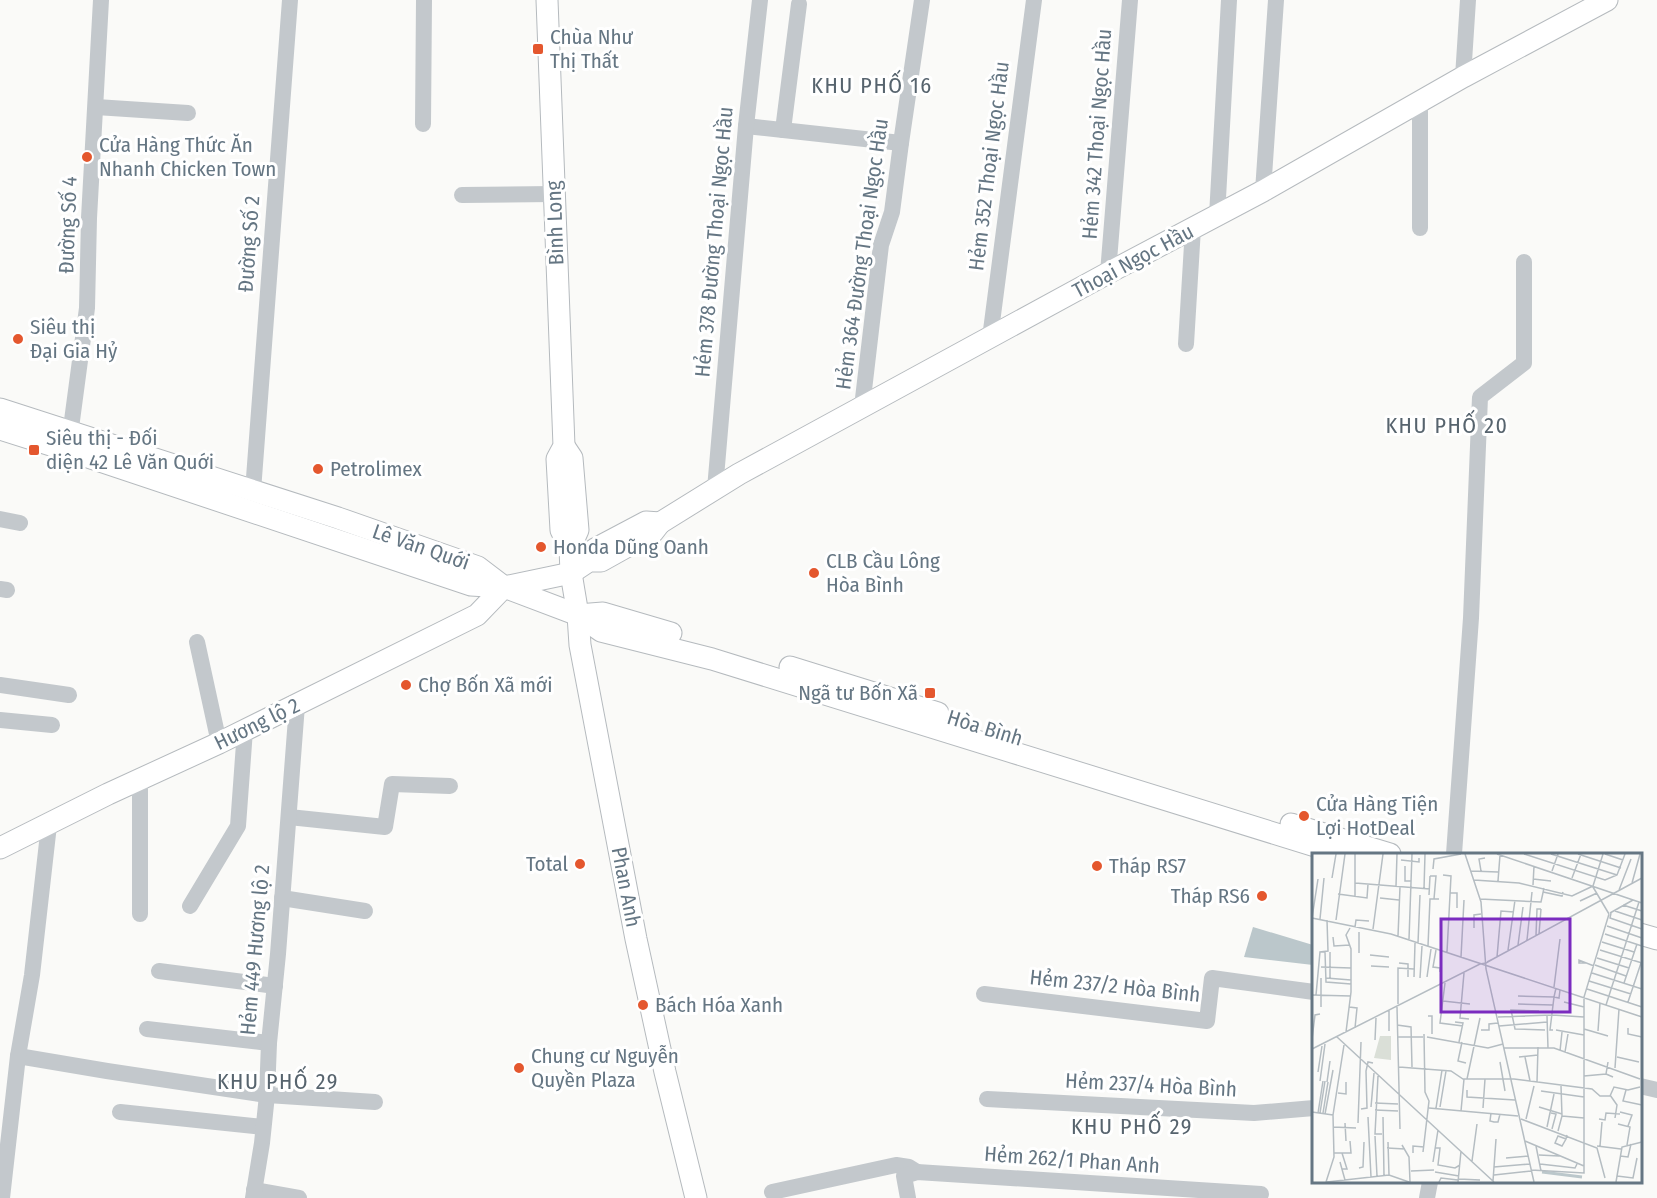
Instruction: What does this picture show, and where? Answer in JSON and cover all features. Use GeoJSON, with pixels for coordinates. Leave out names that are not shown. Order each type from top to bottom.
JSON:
{"type":"FeatureCollection","features":[{"type":"Feature","properties":{"kind":"main road","name":"Bình Long"},"geometry":{"type":"LineString","coordinates":[[547,0],[564,446],[557,459],[561,530],[570,548],[571,573]]}},
{"type":"Feature","properties":{"kind":"main road","name":"Thoại Ngọc Hầu"},"geometry":{"type":"LineString","coordinates":[[504,587],[571,573],[589,561],[600,561],[653,532],[660,523],[739,474],[1263,191],[1588,5],[1607,0]]}},
{"type":"Feature","properties":{"kind":"main road","name":"Lê Văn Quới"},"geometry":{"type":"LineString","coordinates":[[0,409],[70,441],[471,585],[504,587]]}},
{"type":"Feature","properties":{"kind":"main road","name":"Lê Văn Quới"},"geometry":{"type":"LineString","coordinates":[[0,429],[70,441],[253,491],[478,567],[504,587]]}},
{"type":"Feature","properties":{"kind":"main road","name":"Phan Anh"},"geometry":{"type":"LineString","coordinates":[[571,573],[580,645],[631,913],[665,1072],[696,1198]]}},
{"type":"Feature","properties":{"kind":"main road","name":"Hòa Bình"},"geometry":{"type":"LineString","coordinates":[[504,587],[578,615],[602,631],[723,662],[1383,853]]}},
{"type":"Feature","properties":{"kind":"main road","name":"Hương lộ 2"},"geometry":{"type":"LineString","coordinates":[[0,848],[297,705],[477,615],[504,587]]}},
{"type":"Feature","properties":{"kind":"main road","name":"Hòa Bình"},"geometry":{"type":"LineString","coordinates":[[1089,768],[1335,853]]}},
{"type":"Feature","properties":{"kind":"main road"},"geometry":{"type":"LineString","coordinates":[[1642,934],[1657,939]]}},
{"type":"Feature","properties":{"kind":"main road"},"geometry":{"type":"LineString","coordinates":[[1642,948],[1657,954]]}},
{"type":"Feature","properties":{"kind":"street","name":"Đường Số 4"},"geometry":{"type":"LineString","coordinates":[[70,441],[87,308],[89,218],[101,0]]}},
{"type":"Feature","properties":{"kind":"street","name":"Đường Số 2"},"geometry":{"type":"LineString","coordinates":[[253,491],[290,0]]}},
{"type":"Feature","properties":{"kind":"street"},"geometry":{"type":"LineString","coordinates":[[423,124],[424,0]]}},
{"type":"Feature","properties":{"kind":"street","name":"Hẻm 378 Đường Thoại Ngọc Hầu"},"geometry":{"type":"LineString","coordinates":[[716,489],[746,126],[760,0]]}},
{"type":"Feature","properties":{"kind":"street","name":"Hẻm 364 Đường Thoại Ngọc Hầu"},"geometry":{"type":"LineString","coordinates":[[862,407],[881,245],[892,212],[922,0]]}},
{"type":"Feature","properties":{"kind":"street","name":"Hẻm 352 Thoại Ngọc Hầu"},"geometry":{"type":"LineString","coordinates":[[990,338],[1034,0]]}},
{"type":"Feature","properties":{"kind":"street","name":"Hẻm 342 Thoại Ngọc Hầu"},"geometry":{"type":"LineString","coordinates":[[1108,273],[1130,0]]}},
{"type":"Feature","properties":{"kind":"street"},"geometry":{"type":"LineString","coordinates":[[1217,216],[1229,0]]}},
{"type":"Feature","properties":{"kind":"street"},"geometry":{"type":"LineString","coordinates":[[1263,191],[1276,0]]}},
{"type":"Feature","properties":{"kind":"street"},"geometry":{"type":"LineString","coordinates":[[1463,76],[1468,0]]}},
{"type":"Feature","properties":{"kind":"street"},"geometry":{"type":"LineString","coordinates":[[783,130],[799,4]]}},
{"type":"Feature","properties":{"kind":"street"},"geometry":{"type":"LineString","coordinates":[[1420,101],[1420,228]]}},
{"type":"Feature","properties":{"kind":"street"},"geometry":{"type":"LineString","coordinates":[[96,107],[188,113]]}},
{"type":"Feature","properties":{"kind":"street"},"geometry":{"type":"LineString","coordinates":[[746,126],[901,143]]}},
{"type":"Feature","properties":{"kind":"street"},"geometry":{"type":"LineString","coordinates":[[462,195],[554,194]]}},
{"type":"Feature","properties":{"kind":"street"},"geometry":{"type":"LineString","coordinates":[[1186,344],[1193,228]]}},
{"type":"Feature","properties":{"kind":"street"},"geometry":{"type":"LineString","coordinates":[[1454,853],[1471,618],[1480,398],[1524,363],[1524,262]]}},
{"type":"Feature","properties":{"kind":"street"},"geometry":{"type":"LineString","coordinates":[[0,519],[20,523]]}},
{"type":"Feature","properties":{"kind":"street"},"geometry":{"type":"LineString","coordinates":[[197,642],[219,743]]}},
{"type":"Feature","properties":{"kind":"street"},"geometry":{"type":"LineString","coordinates":[[0,685],[69,695]]}},
{"type":"Feature","properties":{"kind":"street","name":"Hẻm 449 Hương lộ 2"},"geometry":{"type":"LineString","coordinates":[[254,1194],[267,1095],[268,1043],[275,986],[297,705]]}},
{"type":"Feature","properties":{"kind":"street"},"geometry":{"type":"LineString","coordinates":[[0,720],[52,726]]}},
{"type":"Feature","properties":{"kind":"street"},"geometry":{"type":"LineString","coordinates":[[190,906],[238,826],[244,730]]}},
{"type":"Feature","properties":{"kind":"street"},"geometry":{"type":"LineString","coordinates":[[140,780],[140,914]]}},
{"type":"Feature","properties":{"kind":"street"},"geometry":{"type":"LineString","coordinates":[[288,817],[385,827],[392,784],[450,786]]}},
{"type":"Feature","properties":{"kind":"street"},"geometry":{"type":"LineString","coordinates":[[2,1198],[18,1056],[32,975],[49,825]]}},
{"type":"Feature","properties":{"kind":"street"},"geometry":{"type":"LineString","coordinates":[[282,898],[365,911]]}},
{"type":"Feature","properties":{"kind":"street"},"geometry":{"type":"LineString","coordinates":[[159,971],[275,986]]}},
{"type":"Feature","properties":{"kind":"street","name":"Hẻm 237/2 Hòa Bình"},"geometry":{"type":"LineString","coordinates":[[984,994],[1207,1021],[1212,978],[1312,992]]}},
{"type":"Feature","properties":{"kind":"street"},"geometry":{"type":"LineString","coordinates":[[147,1029],[268,1043]]}},
{"type":"Feature","properties":{"kind":"street"},"geometry":{"type":"LineString","coordinates":[[18,1056],[267,1095],[375,1102]]}},
{"type":"Feature","properties":{"kind":"street"},"geometry":{"type":"LineString","coordinates":[[1642,1086],[1657,1090]]}},
{"type":"Feature","properties":{"kind":"street","name":"Hẻm 237/4 Hòa Bình"},"geometry":{"type":"LineString","coordinates":[[987,1099],[1254,1113],[1312,1108]]}},
{"type":"Feature","properties":{"kind":"street"},"geometry":{"type":"LineString","coordinates":[[120,1112],[263,1127]]}},
{"type":"Feature","properties":{"kind":"street","name":"Hẻm 262/1 Phan Anh"},"geometry":{"type":"LineString","coordinates":[[772,1192],[896,1165],[909,1167],[917,1172],[1144,1192],[1261,1194]]}},
{"type":"Feature","properties":{"kind":"street"},"geometry":{"type":"LineString","coordinates":[[908,1198],[904,1176],[917,1172]]}},
{"type":"Feature","properties":{"kind":"street"},"geometry":{"type":"LineString","coordinates":[[1427,1198],[1430,1183]]}},
{"type":"Feature","properties":{"kind":"street"},"geometry":{"type":"LineString","coordinates":[[254,1194],[299,1198]]}},
{"type":"Feature","properties":{"kind":"shaded area"},"geometry":{"type":"Polygon","coordinates":[[[1253,927],[1312,945],[1312,965],[1244,957],[1253,927]]]}},
{"type":"Feature","properties":{"kind":"place","name":"Chùa Như Thị Thất"},"geometry":{"type":"Point","coordinates":[538,49]}},
{"type":"Feature","properties":{"kind":"place","name":"Cửa Hàng Thức Ăn Nhanh Chicken Town"},"geometry":{"type":"Point","coordinates":[87,157]}},
{"type":"Feature","properties":{"kind":"place","name":"Siêu thị Đại Gia Hỷ"},"geometry":{"type":"Point","coordinates":[18,339]}},
{"type":"Feature","properties":{"kind":"place","name":"Siêu thị - Đối diện 42 Lê Văn Quới"},"geometry":{"type":"Point","coordinates":[34,450]}},
{"type":"Feature","properties":{"kind":"place","name":"Petrolimex"},"geometry":{"type":"Point","coordinates":[318,469]}},
{"type":"Feature","properties":{"kind":"place","name":"Honda Dũng Oanh"},"geometry":{"type":"Point","coordinates":[541,547]}},
{"type":"Feature","properties":{"kind":"place","name":"CLB Cầu Lông Hòa Bình"},"geometry":{"type":"Point","coordinates":[814,573]}},
{"type":"Feature","properties":{"kind":"place","name":"Chợ Bốn Xã mới"},"geometry":{"type":"Point","coordinates":[406,685]}},
{"type":"Feature","properties":{"kind":"place","name":"Ngã tư Bốn Xã"},"geometry":{"type":"Point","coordinates":[930,693]}},
{"type":"Feature","properties":{"kind":"place","name":"Cửa Hàng Tiện Lợi HotDeal"},"geometry":{"type":"Point","coordinates":[1304,816]}},
{"type":"Feature","properties":{"kind":"place","name":"Total"},"geometry":{"type":"Point","coordinates":[580,864]}},
{"type":"Feature","properties":{"kind":"place","name":"Tháp RS7"},"geometry":{"type":"Point","coordinates":[1097,866]}},
{"type":"Feature","properties":{"kind":"place","name":"Tháp RS6"},"geometry":{"type":"Point","coordinates":[1262,896]}},
{"type":"Feature","properties":{"kind":"place","name":"Bách Hóa Xanh"},"geometry":{"type":"Point","coordinates":[643,1005]}},
{"type":"Feature","properties":{"kind":"place","name":"Chung cư Nguyễn Quyền Plaza"},"geometry":{"type":"Point","coordinates":[519,1068]}},
{"type":"Feature","properties":{"kind":"district","name":"KHU PHỐ 16"},"geometry":{"type":"Point","coordinates":[872,85]}},
{"type":"Feature","properties":{"kind":"district","name":"KHU PHỐ 20"},"geometry":{"type":"Point","coordinates":[1447,425]}},
{"type":"Feature","properties":{"kind":"district","name":"KHU PHỐ 29"},"geometry":{"type":"Point","coordinates":[278,1081]}},
{"type":"Feature","properties":{"kind":"district","name":"KHU PHỐ 29"},"geometry":{"type":"Point","coordinates":[1132,1126]}}]}
